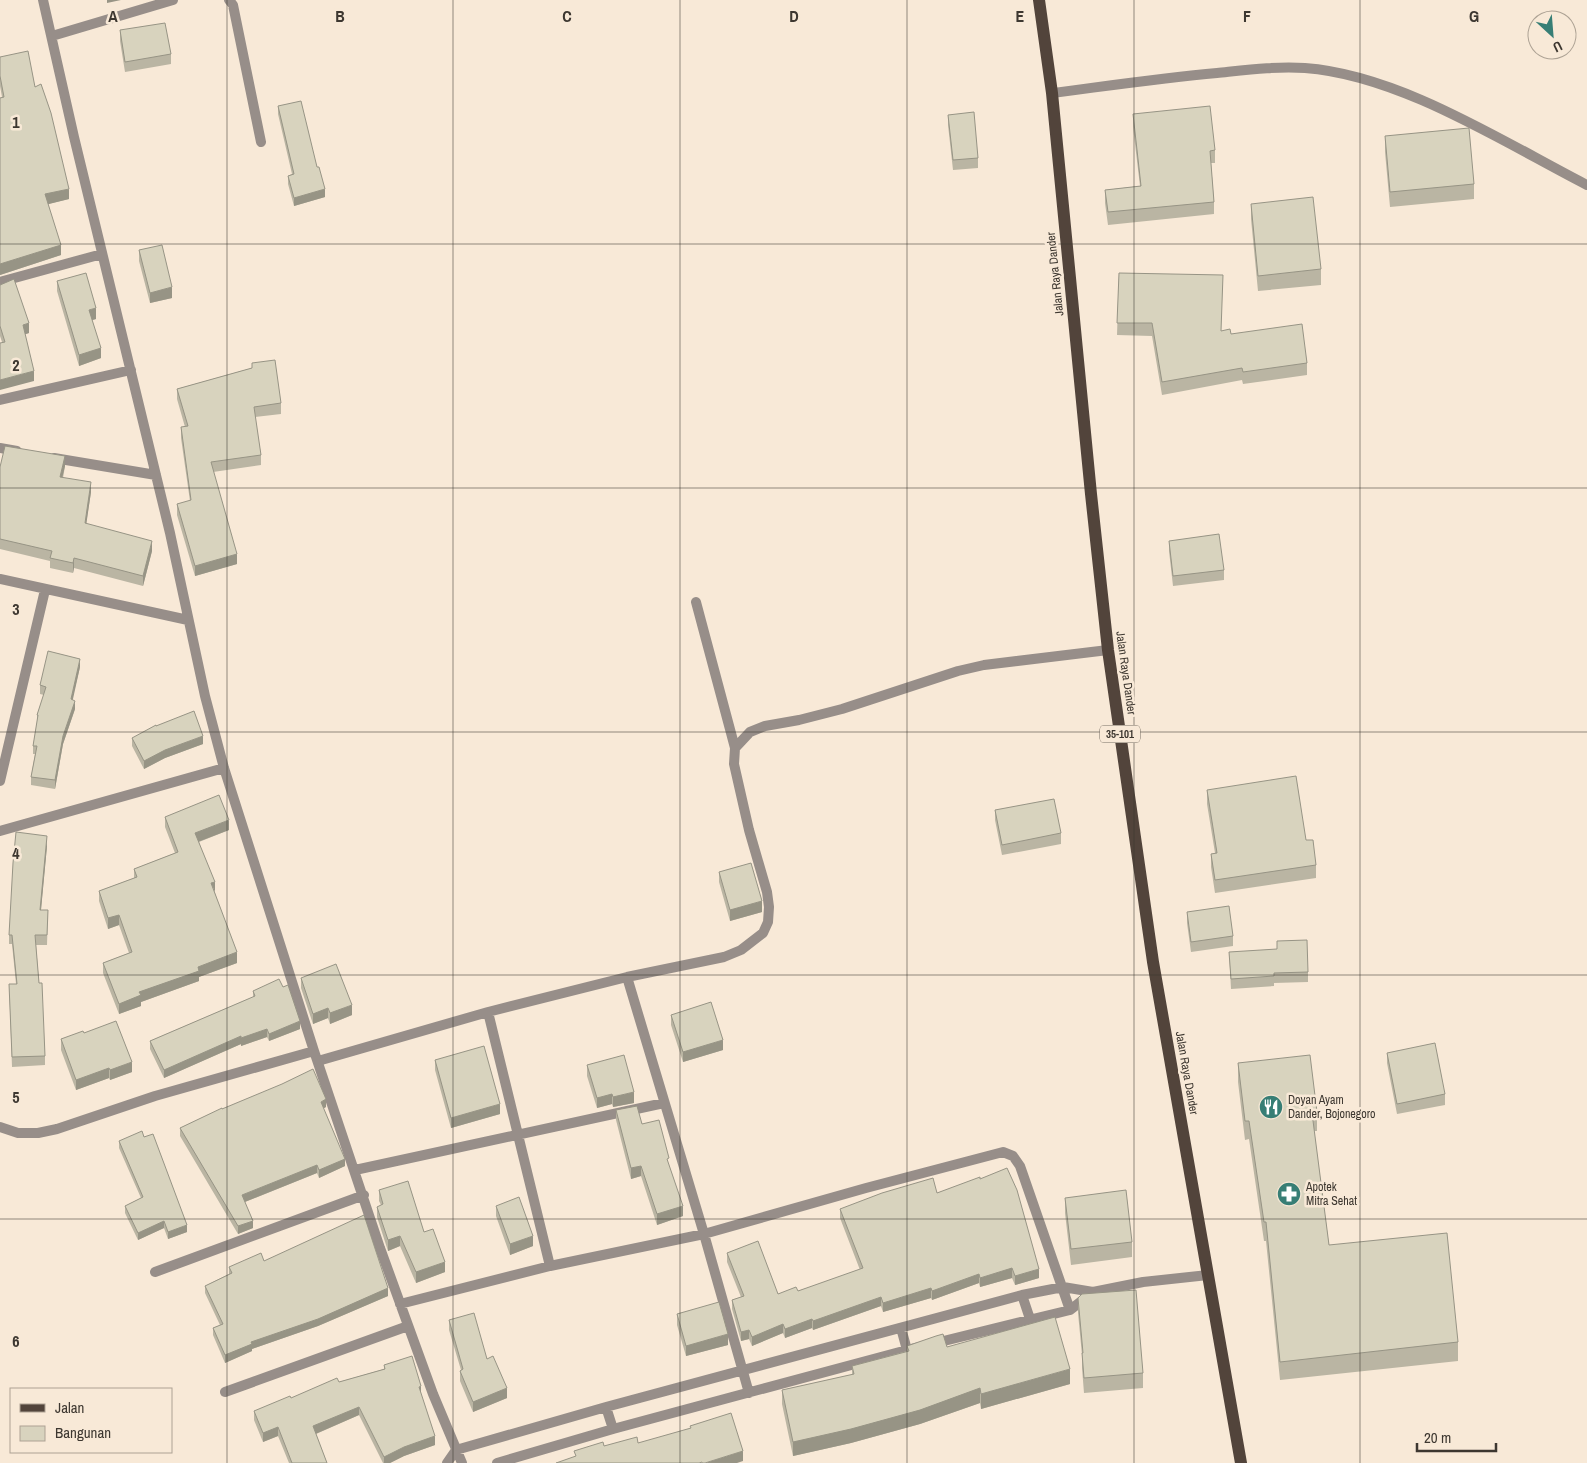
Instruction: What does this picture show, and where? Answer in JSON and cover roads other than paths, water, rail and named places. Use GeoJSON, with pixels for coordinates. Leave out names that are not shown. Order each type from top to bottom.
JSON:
{"type":"FeatureCollection","features":[{"type":"Feature","properties":{"kind":"main road","name":"Jalan Raya Dander"},"geometry":{"type":"LineString","coordinates":[[1039,0],[1052,93],[1108,650],[1154,962],[1241,1463]]}},
{"type":"Feature","properties":{"kind":"street"},"geometry":{"type":"LineString","coordinates":[[43,0],[74,137],[170,533],[204,696],[224,768],[314,1050],[400,1304],[433,1394],[462,1463]]}},
{"type":"Feature","properties":{"kind":"street"},"geometry":{"type":"LineString","coordinates":[[52,36],[173,0]]}},
{"type":"Feature","properties":{"kind":"street"},"geometry":{"type":"LineString","coordinates":[[229,0],[233,5],[261,142]]}},
{"type":"Feature","properties":{"kind":"street"},"geometry":{"type":"LineString","coordinates":[[1052,93],[1189,75],[1254,69],[1304,68],[1336,72],[1414,96],[1587,185]]}},
{"type":"Feature","properties":{"kind":"street"},"geometry":{"type":"LineString","coordinates":[[0,282],[102,254]]}},
{"type":"Feature","properties":{"kind":"street"},"geometry":{"type":"LineString","coordinates":[[0,400],[131,370]]}},
{"type":"Feature","properties":{"kind":"street"},"geometry":{"type":"LineString","coordinates":[[0,448],[156,476]]}},
{"type":"Feature","properties":{"kind":"street"},"geometry":{"type":"LineString","coordinates":[[0,579],[188,620]]}},
{"type":"Feature","properties":{"kind":"street"},"geometry":{"type":"LineString","coordinates":[[0,781],[45,590]]}},
{"type":"Feature","properties":{"kind":"street"},"geometry":{"type":"LineString","coordinates":[[318,1061],[488,1012],[627,977],[724,957],[741,950],[763,933],[768,922],[770,907],[768,892],[749,830],[734,764],[735,748],[696,602]]}},
{"type":"Feature","properties":{"kind":"street"},"geometry":{"type":"LineString","coordinates":[[735,748],[750,732],[766,726],[842,709],[958,671],[1004,662],[1108,650]]}},
{"type":"Feature","properties":{"kind":"street"},"geometry":{"type":"LineString","coordinates":[[0,830],[224,768]]}},
{"type":"Feature","properties":{"kind":"street"},"geometry":{"type":"LineString","coordinates":[[627,977],[704,1234],[749,1393]]}},
{"type":"Feature","properties":{"kind":"street"},"geometry":{"type":"LineString","coordinates":[[488,1012],[550,1266]]}},
{"type":"Feature","properties":{"kind":"street"},"geometry":{"type":"LineString","coordinates":[[0,1127],[18,1133],[38,1133],[57,1129],[155,1096],[314,1050]]}},
{"type":"Feature","properties":{"kind":"street"},"geometry":{"type":"LineString","coordinates":[[355,1170],[664,1103]]}},
{"type":"Feature","properties":{"kind":"street"},"geometry":{"type":"LineString","coordinates":[[400,1304],[550,1266],[704,1234],[875,1185],[1003,1152],[1013,1156],[1020,1166],[1070,1310]]}},
{"type":"Feature","properties":{"kind":"street"},"geometry":{"type":"LineString","coordinates":[[155,1272],[364,1195]]}},
{"type":"Feature","properties":{"kind":"street"},"geometry":{"type":"LineString","coordinates":[[447,1463],[456,1450],[606,1407],[1022,1295],[1063,1287],[1093,1292],[1143,1282],[1208,1275]]}},
{"type":"Feature","properties":{"kind":"street"},"geometry":{"type":"LineString","coordinates":[[498,1463],[613,1429],[907,1350],[1070,1310],[1093,1292]]}},
{"type":"Feature","properties":{"kind":"street"},"geometry":{"type":"LineString","coordinates":[[1022,1295],[1030,1319]]}},
{"type":"Feature","properties":{"kind":"street"},"geometry":{"type":"LineString","coordinates":[[225,1392],[408,1326]]}},
{"type":"Feature","properties":{"kind":"street"},"geometry":{"type":"LineString","coordinates":[[901,1328],[907,1350]]}},
{"type":"Feature","properties":{"kind":"street"},"geometry":{"type":"LineString","coordinates":[[606,1407],[613,1429]]}},
{"type":"Feature","properties":{"kind":"place","name":"Doyan Ayam Dander, Bojonegoro"},"geometry":{"type":"Point","coordinates":[1271,1107]}},
{"type":"Feature","properties":{"kind":"place","name":"Apotek Mitra Sehat"},"geometry":{"type":"Point","coordinates":[1289,1194]}}]}
